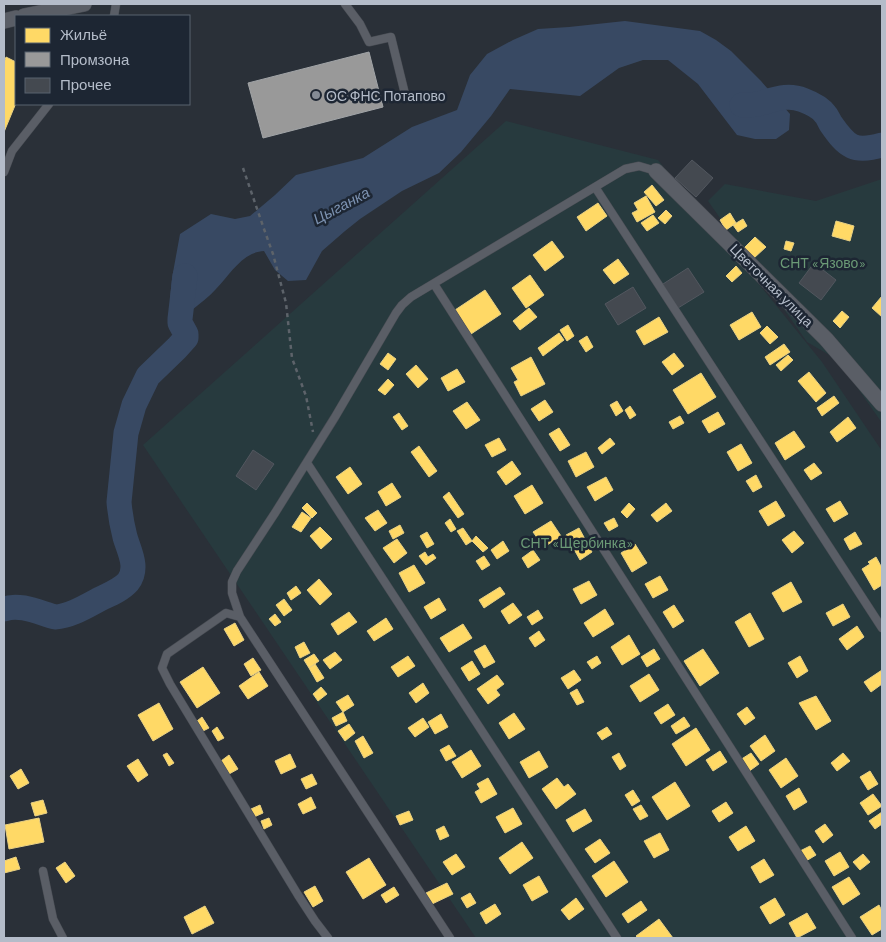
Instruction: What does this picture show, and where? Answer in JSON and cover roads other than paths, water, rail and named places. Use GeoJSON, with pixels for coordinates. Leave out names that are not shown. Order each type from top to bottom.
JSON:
{"type":"FeatureCollection","features":[{"type":"Feature","properties":{"kind":"street"},"geometry":{"type":"LineString","coordinates":[[29,15],[84,4]]}},
{"type":"Feature","properties":{"kind":"street","name":"Цветочная улица"},"geometry":{"type":"LineString","coordinates":[[656,170],[826,339],[882,404]]}},
{"type":"Feature","properties":{"kind":"lane"},"geometry":{"type":"LineString","coordinates":[[345,4],[360,24],[369,42],[390,37],[405,94]]}},
{"type":"Feature","properties":{"kind":"lane"},"geometry":{"type":"LineString","coordinates":[[4,172],[12,151],[48,105]]}},
{"type":"Feature","properties":{"kind":"lane"},"geometry":{"type":"LineString","coordinates":[[450,938],[240,616],[232,593],[232,582],[236,571],[335,418],[396,313],[410,297],[626,169],[639,166],[656,170]]}},
{"type":"Feature","properties":{"kind":"lane"},"geometry":{"type":"LineString","coordinates":[[595,187],[882,628]]}},
{"type":"Feature","properties":{"kind":"lane"},"geometry":{"type":"LineString","coordinates":[[434,284],[852,938]]}},
{"type":"Feature","properties":{"kind":"lane"},"geometry":{"type":"LineString","coordinates":[[307,463],[617,938]]}},
{"type":"Feature","properties":{"kind":"lane"},"geometry":{"type":"LineString","coordinates":[[240,616],[226,613],[167,654],[162,668],[298,895],[314,921],[328,938]]}},
{"type":"Feature","properties":{"kind":"lane"},"geometry":{"type":"LineString","coordinates":[[43,871],[53,918],[63,938]]}},
{"type":"Feature","properties":{"kind":"water"},"geometry":{"type":"Polygon","coordinates":[[[625,21],[700,31],[716,40],[731,51],[761,81],[790,114],[789,130],[776,139],[755,139],[737,135],[698,84],[668,60],[643,60],[619,68],[580,96],[510,89],[491,116],[461,152],[439,173],[402,191],[345,231],[322,251],[306,280],[288,281],[275,270],[264,251],[256,252],[237,265],[213,292],[192,310],[181,308],[170,299],[180,234],[211,214],[235,219],[250,216],[296,175],[363,158],[412,127],[457,110],[470,75],[487,54],[513,40],[538,29],[625,21]]]}},
{"type":"Feature","properties":{"kind":"waterway","name":"Цыганка"},"geometry":{"type":"LineString","coordinates":[[742,105],[782,98],[798,98],[821,109],[842,138],[852,146],[864,148],[882,145]]}},
{"type":"Feature","properties":{"kind":"waterway","name":"Цыганка"},"geometry":{"type":"LineString","coordinates":[[4,609],[17,607],[55,617],[66,615],[118,590],[131,577],[133,565],[124,533],[119,502],[126,433],[134,405],[148,376],[186,338],[180,323],[185,276]]}},
{"type":"Feature","properties":{"kind":"place","name":"ОС ФНС Потапово"},"geometry":{"type":"Point","coordinates":[316,95]}},
{"type":"Feature","properties":{"kind":"park label","name":"СНТ «Язово»"},"geometry":{"type":"Point","coordinates":[823,262]}},
{"type":"Feature","properties":{"kind":"park label","name":"СНТ «Щербинка»"},"geometry":{"type":"Point","coordinates":[577,542]}}]}
